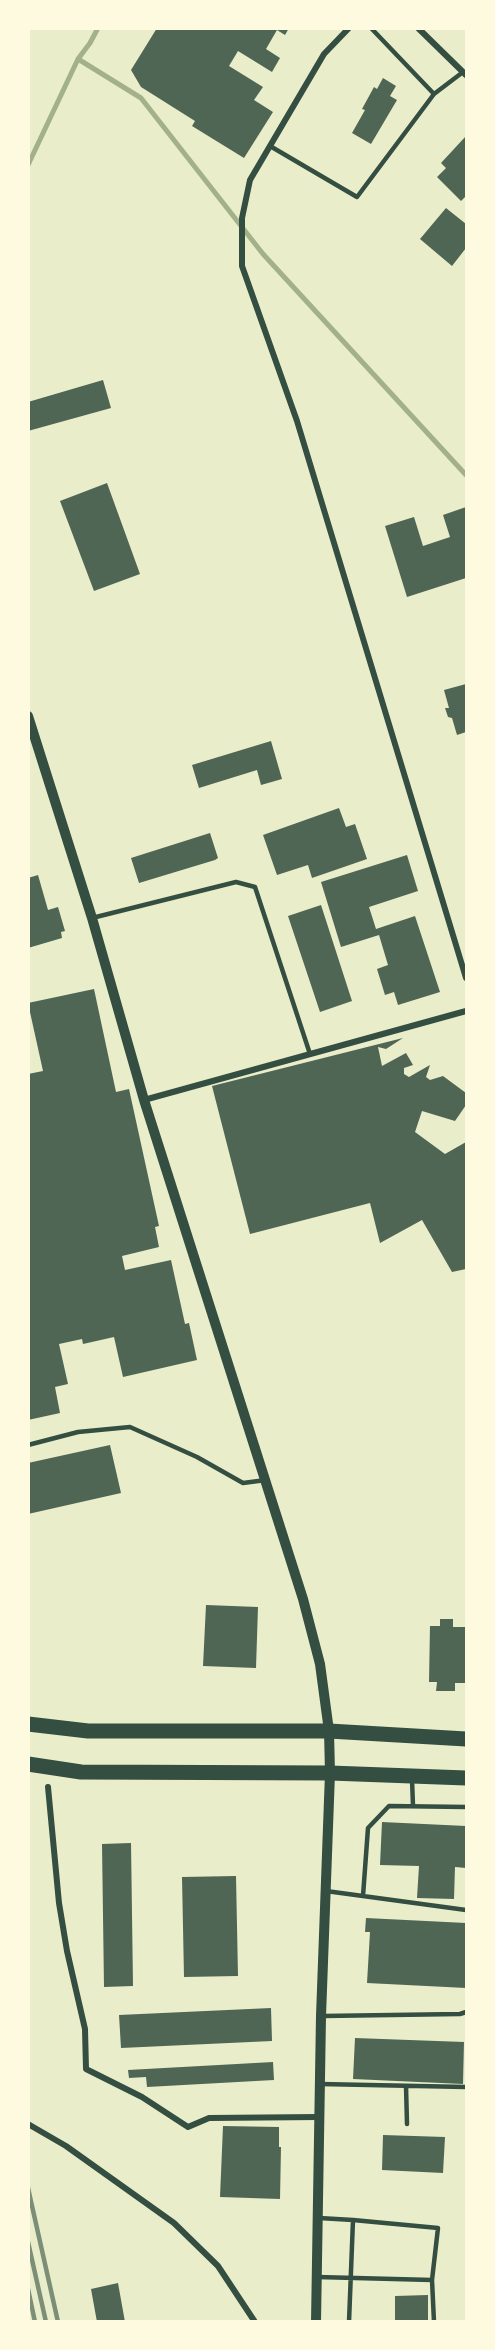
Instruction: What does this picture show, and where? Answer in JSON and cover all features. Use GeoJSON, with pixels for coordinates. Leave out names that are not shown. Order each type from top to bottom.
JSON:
{"type":"FeatureCollection","features":[{"type":"Feature","properties":{"kind":"main road"},"geometry":{"type":"LineString","coordinates":[[28,1724],[75,1730],[329,1731],[466,1739]]}},
{"type":"Feature","properties":{"kind":"main road"},"geometry":{"type":"LineString","coordinates":[[28,1764],[81,1772],[330,1773],[466,1779]]}},
{"type":"Feature","properties":{"kind":"street"},"geometry":{"type":"LineString","coordinates":[[349,28],[324,54],[250,180],[242,218],[242,266],[297,421],[466,978]]}},
{"type":"Feature","properties":{"kind":"street"},"geometry":{"type":"LineString","coordinates":[[418,28],[465,74]]}},
{"type":"Feature","properties":{"kind":"street"},"geometry":{"type":"LineString","coordinates":[[28,716],[92,918],[144,1100],[303,1599],[320,1664],[329,1731],[330,1773],[321,2016],[316,2322]]}},
{"type":"Feature","properties":{"kind":"street"},"geometry":{"type":"LineString","coordinates":[[144,1100],[466,1011]]}},
{"type":"Feature","properties":{"kind":"street"},"geometry":{"type":"LineString","coordinates":[[48,1787],[59,1903],[67,1951],[85,2029],[86,2069],[142,2097],[188,2127],[209,2118],[319,2117]]}},
{"type":"Feature","properties":{"kind":"street"},"geometry":{"type":"LineString","coordinates":[[28,2124],[66,2146],[174,2223],[218,2266],[255,2322]]}},
{"type":"Feature","properties":{"kind":"lane"},"geometry":{"type":"LineString","coordinates":[[371,28],[434,94]]}},
{"type":"Feature","properties":{"kind":"lane"},"geometry":{"type":"LineString","coordinates":[[270,146],[357,197],[434,94],[465,74]]}},
{"type":"Feature","properties":{"kind":"lane"},"geometry":{"type":"LineString","coordinates":[[92,918],[236,882],[255,887],[310,1054]]}},
{"type":"Feature","properties":{"kind":"lane"},"geometry":{"type":"LineString","coordinates":[[28,1445],[78,1432],[130,1427],[197,1457],[243,1483],[266,1480]]}},
{"type":"Feature","properties":{"kind":"lane"},"geometry":{"type":"LineString","coordinates":[[411,1776],[413,1806]]}},
{"type":"Feature","properties":{"kind":"lane"},"geometry":{"type":"LineString","coordinates":[[363,1896],[368,1828],[389,1806],[466,1807]]}},
{"type":"Feature","properties":{"kind":"lane"},"geometry":{"type":"LineString","coordinates":[[326,1891],[466,1910]]}},
{"type":"Feature","properties":{"kind":"lane"},"geometry":{"type":"LineString","coordinates":[[321,2016],[460,2014],[466,2012]]}},
{"type":"Feature","properties":{"kind":"lane"},"geometry":{"type":"LineString","coordinates":[[320,2084],[466,2087]]}},
{"type":"Feature","properties":{"kind":"lane"},"geometry":{"type":"LineString","coordinates":[[406,2086],[406,2124]]}},
{"type":"Feature","properties":{"kind":"lane"},"geometry":{"type":"LineString","coordinates":[[318,2218],[438,2228],[432,2280],[434,2322]]}},
{"type":"Feature","properties":{"kind":"lane"},"geometry":{"type":"LineString","coordinates":[[349,2322],[353,2220]]}},
{"type":"Feature","properties":{"kind":"lane"},"geometry":{"type":"LineString","coordinates":[[317,2277],[351,2280],[432,2280]]}},
{"type":"Feature","properties":{"kind":"building"},"geometry":{"type":"Polygon","coordinates":[[[157,28],[289,28],[285,35],[277,30],[266,49],[280,58],[272,72],[238,51],[229,66],[263,87],[254,100],[273,112],[244,158],[192,126],[195,121],[141,87],[131,70],[157,28]]]}},
{"type":"Feature","properties":{"kind":"building"},"geometry":{"type":"Polygon","coordinates":[[[383,78],[396,86],[390,96],[397,100],[371,144],[352,133],[365,110],[362,109],[374,87],[377,89],[383,78]]]}},
{"type":"Feature","properties":{"kind":"building"},"geometry":{"type":"Polygon","coordinates":[[[466,136],[466,196],[461,201],[437,177],[446,168],[441,163],[466,136]]]}},
{"type":"Feature","properties":{"kind":"building"},"geometry":{"type":"Polygon","coordinates":[[[446,208],[466,224],[466,248],[452,266],[420,239],[446,208]]]}},
{"type":"Feature","properties":{"kind":"building"},"geometry":{"type":"Polygon","coordinates":[[[103,380],[111,408],[28,431],[28,402],[103,380]]]}},
{"type":"Feature","properties":{"kind":"building"},"geometry":{"type":"Polygon","coordinates":[[[107,483],[140,574],[94,591],[60,501],[107,483]]]}},
{"type":"Feature","properties":{"kind":"building"},"geometry":{"type":"Polygon","coordinates":[[[466,507],[466,578],[407,597],[385,526],[414,517],[423,546],[450,537],[443,515],[466,507]]]}},
{"type":"Feature","properties":{"kind":"building"},"geometry":{"type":"Polygon","coordinates":[[[466,684],[466,732],[457,735],[452,718],[448,717],[445,708],[449,708],[444,690],[466,684]]]}},
{"type":"Feature","properties":{"kind":"building"},"geometry":{"type":"Polygon","coordinates":[[[271,741],[282,779],[261,785],[257,770],[199,788],[192,765],[271,741]]]}},
{"type":"Feature","properties":{"kind":"building"},"geometry":{"type":"Polygon","coordinates":[[[339,808],[346,827],[355,824],[367,859],[312,878],[308,865],[277,875],[263,835],[339,808]]]}},
{"type":"Feature","properties":{"kind":"building"},"geometry":{"type":"Polygon","coordinates":[[[210,833],[218,858],[139,883],[131,858],[210,833]]]}},
{"type":"Feature","properties":{"kind":"building"},"geometry":{"type":"Polygon","coordinates":[[[407,855],[418,891],[369,907],[376,929],[415,916],[440,992],[398,1005],[394,992],[385,995],[377,969],[388,965],[379,935],[341,947],[321,882],[407,855]]]}},
{"type":"Feature","properties":{"kind":"building"},"geometry":{"type":"Polygon","coordinates":[[[38,875],[48,910],[58,907],[65,931],[61,932],[62,938],[28,948],[28,878],[38,875]]]}},
{"type":"Feature","properties":{"kind":"building"},"geometry":{"type":"Polygon","coordinates":[[[321,905],[352,1001],[320,1012],[288,916],[321,905]]]}},
{"type":"Feature","properties":{"kind":"building"},"geometry":{"type":"Polygon","coordinates":[[[94,989],[116,1092],[129,1089],[159,1226],[155,1227],[159,1247],[122,1256],[125,1270],[171,1260],[185,1324],[189,1323],[197,1360],[123,1377],[114,1337],[83,1344],[82,1339],[59,1344],[68,1384],[55,1387],[60,1413],[28,1420],[28,1074],[43,1071],[28,1003],[94,989]]]}},
{"type":"Feature","properties":{"kind":"building"},"geometry":{"type":"Polygon","coordinates":[[[403,1038],[386,1049],[378,1047],[382,1066],[406,1053],[413,1065],[404,1068],[404,1074],[409,1077],[430,1065],[426,1077],[430,1080],[443,1076],[466,1093],[466,1105],[455,1121],[422,1111],[415,1132],[445,1154],[466,1142],[466,1269],[452,1272],[422,1220],[380,1243],[370,1203],[250,1234],[212,1086],[403,1038]]]}},
{"type":"Feature","properties":{"kind":"building"},"geometry":{"type":"Polygon","coordinates":[[[110,1445],[121,1493],[28,1514],[28,1463],[110,1445]]]}},
{"type":"Feature","properties":{"kind":"building"},"geometry":{"type":"Polygon","coordinates":[[[206,1605],[258,1607],[256,1668],[203,1666],[206,1605]]]}},
{"type":"Feature","properties":{"kind":"building"},"geometry":{"type":"Polygon","coordinates":[[[440,1619],[453,1619],[453,1627],[466,1627],[466,1683],[455,1683],[455,1691],[436,1691],[437,1682],[429,1682],[430,1626],[440,1626],[440,1619]]]}},
{"type":"Feature","properties":{"kind":"building"},"geometry":{"type":"Polygon","coordinates":[[[382,1822],[466,1826],[466,1868],[455,1867],[454,1899],[417,1898],[419,1866],[380,1865],[382,1822]]]}},
{"type":"Feature","properties":{"kind":"building"},"geometry":{"type":"Polygon","coordinates":[[[131,1843],[133,1986],[104,1987],[102,1844],[131,1843]]]}},
{"type":"Feature","properties":{"kind":"building"},"geometry":{"type":"Polygon","coordinates":[[[236,1876],[238,1976],[184,1977],[182,1877],[236,1876]]]}},
{"type":"Feature","properties":{"kind":"building"},"geometry":{"type":"Polygon","coordinates":[[[366,1918],[466,1923],[466,1988],[367,1983],[370,1932],[365,1932],[366,1918]]]}},
{"type":"Feature","properties":{"kind":"building"},"geometry":{"type":"Polygon","coordinates":[[[271,2008],[272,2041],[121,2048],[119,2015],[271,2008]]]}},
{"type":"Feature","properties":{"kind":"building"},"geometry":{"type":"Polygon","coordinates":[[[355,2038],[464,2042],[463,2084],[353,2079],[355,2038]]]}},
{"type":"Feature","properties":{"kind":"building"},"geometry":{"type":"Polygon","coordinates":[[[273,2062],[274,2080],[147,2087],[146,2077],[129,2078],[128,2070],[273,2062]]]}},
{"type":"Feature","properties":{"kind":"building"},"geometry":{"type":"Polygon","coordinates":[[[223,2126],[279,2127],[280,2199],[220,2197],[223,2126]]]}},
{"type":"Feature","properties":{"kind":"building"},"geometry":{"type":"Polygon","coordinates":[[[383,2135],[445,2137],[443,2173],[382,2170],[383,2135]]]}},
{"type":"Feature","properties":{"kind":"building"},"geometry":{"type":"Polygon","coordinates":[[[118,2283],[125,2322],[97,2322],[91,2289],[118,2283]]]}},
{"type":"Feature","properties":{"kind":"building"},"geometry":{"type":"Polygon","coordinates":[[[428,2295],[428,2322],[395,2322],[395,2296],[428,2295]]]}},
{"type":"Feature","properties":{"kind":"waterway"},"geometry":{"type":"LineString","coordinates":[[28,165],[78,59],[98,28]]}},
{"type":"Feature","properties":{"kind":"waterway"},"geometry":{"type":"LineString","coordinates":[[78,59],[141,98],[263,254],[466,475]]}},
{"type":"Feature","properties":{"kind":"railway"},"geometry":{"type":"LineString","coordinates":[[28,2188],[58,2322]]}},
{"type":"Feature","properties":{"kind":"railway"},"geometry":{"type":"LineString","coordinates":[[28,2242],[46,2322]]}},
{"type":"Feature","properties":{"kind":"railway"},"geometry":{"type":"LineString","coordinates":[[28,2289],[35,2322]]}}]}
